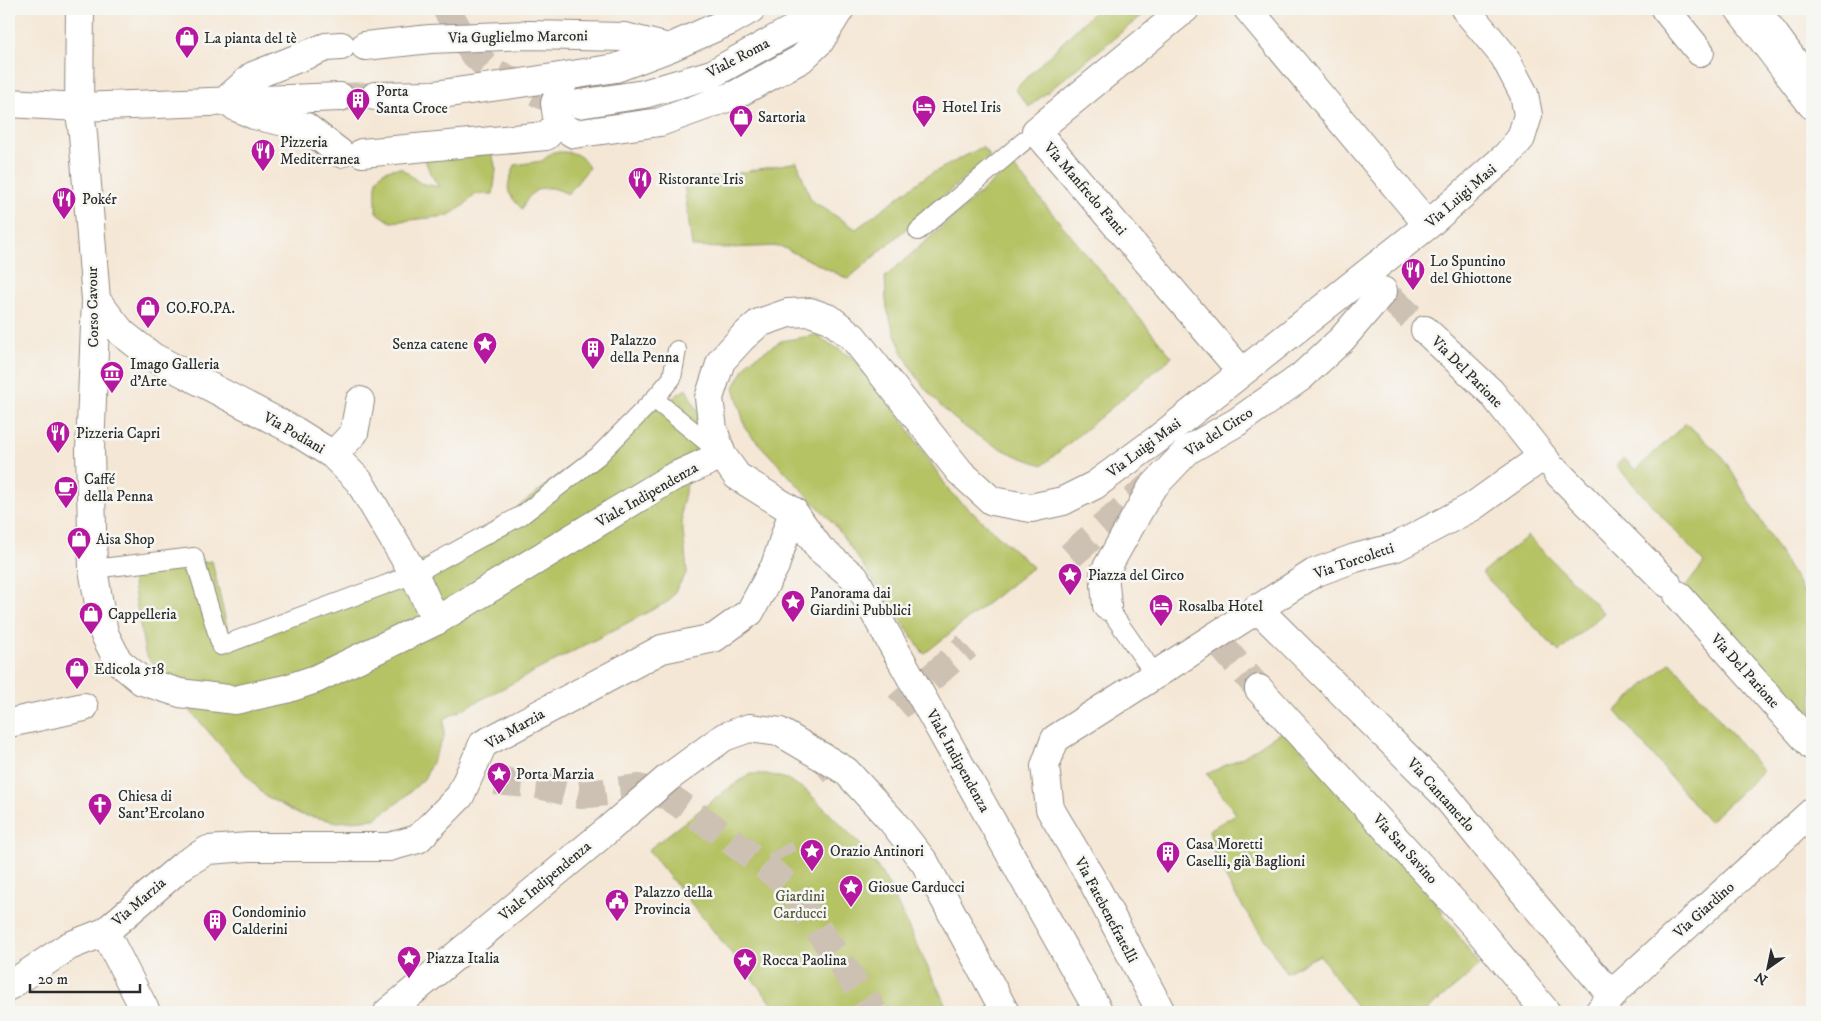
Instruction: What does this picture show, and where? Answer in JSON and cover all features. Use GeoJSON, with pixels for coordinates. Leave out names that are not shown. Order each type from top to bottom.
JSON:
{"type":"FeatureCollection","features":[{"type":"Feature","properties":{"kind":"street","name":"Corso Cavour"},"geometry":{"type":"LineString","coordinates":[[80,9],[79,107],[83,134],[96,300],[90,450],[93,569],[104,633],[118,661]]}},
{"type":"Feature","properties":{"kind":"street"},"geometry":{"type":"LineString","coordinates":[[375,96],[434,95],[616,68],[669,48],[730,21],[751,9]]}},
{"type":"Feature","properties":{"kind":"street","name":"Viale Roma"},"geometry":{"type":"LineString","coordinates":[[579,104],[644,94],[712,74],[832,9]]}},
{"type":"Feature","properties":{"kind":"street"},"geometry":{"type":"LineString","coordinates":[[566,76],[555,103],[558,124],[574,134],[660,122],[735,94],[801,58],[820,41],[840,9]]}},
{"type":"Feature","properties":{"kind":"street","name":"Via Manfredo Fanti"},"geometry":{"type":"LineString","coordinates":[[1185,9],[1036,131],[1241,371]]}},
{"type":"Feature","properties":{"kind":"street"},"geometry":{"type":"LineString","coordinates":[[1248,9],[1428,225]]}},
{"type":"Feature","properties":{"kind":"street","name":"Via Luigi Masi"},"geometry":{"type":"LineString","coordinates":[[722,454],[714,429],[709,398],[721,361],[742,338],[760,323],[788,313],[810,312],[830,319],[853,337],[960,472],[992,501],[1031,508],[1063,501],[1095,484],[1159,438],[1241,371],[1379,287],[1428,225],[1506,156],[1522,138],[1528,115],[1524,94],[1504,56],[1465,9]]}},
{"type":"Feature","properties":{"kind":"street"},"geometry":{"type":"LineString","coordinates":[[1665,9],[1700,52]]}},
{"type":"Feature","properties":{"kind":"street"},"geometry":{"type":"LineString","coordinates":[[1750,13],[1812,105]]}},
{"type":"Feature","properties":{"kind":"street","name":"Via Guglielmo Marconi"},"geometry":{"type":"LineString","coordinates":[[225,101],[253,76],[326,47],[430,39],[529,35],[625,37],[669,48]]}},
{"type":"Feature","properties":{"kind":"street"},"geometry":{"type":"LineString","coordinates":[[9,103],[79,107],[340,97]]}},
{"type":"Feature","properties":{"kind":"street"},"geometry":{"type":"LineString","coordinates":[[225,101],[254,115],[306,127],[351,153],[546,136],[558,124]]}},
{"type":"Feature","properties":{"kind":"street","name":"Via del Circo"},"geometry":{"type":"LineString","coordinates":[[1107,606],[1104,573],[1151,488],[1188,450],[1237,422],[1301,377],[1342,338],[1379,287]]}},
{"type":"Feature","properties":{"kind":"street","name":"Via Podiani"},"geometry":{"type":"LineString","coordinates":[[96,300],[122,333],[153,357],[295,431],[333,455],[359,481],[414,574],[436,621]]}},
{"type":"Feature","properties":{"kind":"street","name":"Via Del Parione"},"geometry":{"type":"LineString","coordinates":[[1424,330],[1491,392],[1549,464],[1673,589],[1812,746]]}},
{"type":"Feature","properties":{"kind":"street"},"geometry":{"type":"LineString","coordinates":[[333,455],[354,433],[360,401]]}},
{"type":"Feature","properties":{"kind":"street","name":"Viale Indipendenza"},"geometry":{"type":"LineString","coordinates":[[118,661],[142,681],[180,693],[234,700],[286,690],[316,679],[436,621],[671,478],[722,454],[737,476],[793,511],[820,549],[854,578],[1099,1012]]}},
{"type":"Feature","properties":{"kind":"street","name":"Via Torcoletti"},"geometry":{"type":"LineString","coordinates":[[1160,671],[1216,640],[1257,608],[1314,573],[1354,558],[1396,547],[1549,464]]}},
{"type":"Feature","properties":{"kind":"street","name":"Via Marzia"},"geometry":{"type":"LineString","coordinates":[[146,1012],[105,932],[183,865],[208,850],[285,847],[389,847],[418,839],[460,796],[483,744],[662,649],[714,638],[750,612],[775,566],[793,511]]}},
{"type":"Feature","properties":{"kind":"street","name":"Via Cantamerlo"},"geometry":{"type":"LineString","coordinates":[[1257,608],[1444,794],[1522,890],[1606,1004]]}},
{"type":"Feature","properties":{"kind":"street","name":"Via Fatebenefratelli"},"geometry":{"type":"LineString","coordinates":[[1160,671],[1055,739],[1045,766],[1050,809],[1091,878],[1161,1012]]}},
{"type":"Feature","properties":{"kind":"street","name":"Via San Savino"},"geometry":{"type":"LineString","coordinates":[[1259,688],[1477,928],[1546,1012]]}},
{"type":"Feature","properties":{"kind":"street"},"geometry":{"type":"LineString","coordinates":[[9,722],[84,707]]}},
{"type":"Feature","properties":{"kind":"street","name":"Viale Indipendenza"},"geometry":{"type":"LineString","coordinates":[[388,1012],[668,778],[724,736],[749,728],[780,732],[846,772],[892,821],[925,863],[1005,1012]]}},
{"type":"Feature","properties":{"kind":"street","name":"Via Giardino"},"geometry":{"type":"LineString","coordinates":[[1606,1004],[1617,989],[1812,812]]}},
{"type":"Feature","properties":{"kind":"street"},"geometry":{"type":"LineString","coordinates":[[9,986],[68,946],[105,932]]}},
{"type":"Feature","properties":{"kind":"lane"},"geometry":{"type":"LineString","coordinates":[[1750,13],[1812,77]]}},
{"type":"Feature","properties":{"kind":"lane"},"geometry":{"type":"LineString","coordinates":[[918,231],[1036,131]]}},
{"type":"Feature","properties":{"kind":"lane"},"geometry":{"type":"LineString","coordinates":[[93,569],[194,557],[221,646],[414,574],[522,515],[598,456],[672,378],[677,350]]}},
{"type":"Feature","properties":{"kind":"lane"},"geometry":{"type":"LineString","coordinates":[[654,399],[722,454]]}},
{"type":"Feature","properties":{"kind":"lane"},"geometry":{"type":"LineString","coordinates":[[1107,606],[1160,671]]}},
{"type":"Feature","properties":{"kind":"green space"},"geometry":{"type":"Polygon","coordinates":[[[1097,9],[1150,9],[1029,107],[1015,89],[1097,9]]]}},
{"type":"Feature","properties":{"kind":"green space"},"geometry":{"type":"Polygon","coordinates":[[[982,147],[990,156],[848,279],[780,246],[692,247],[684,183],[797,162],[811,200],[856,229],[925,177],[982,147]]]}},
{"type":"Feature","properties":{"kind":"green space"},"geometry":{"type":"Polygon","coordinates":[[[553,152],[578,155],[586,162],[589,168],[568,194],[553,188],[540,189],[530,195],[522,209],[508,189],[515,165],[542,161],[553,152]]]}},
{"type":"Feature","properties":{"kind":"green space"},"geometry":{"type":"Polygon","coordinates":[[[492,153],[496,170],[493,194],[476,194],[462,207],[447,216],[391,222],[376,212],[377,181],[384,172],[401,168],[420,183],[439,187],[430,173],[425,160],[492,153]]]}},
{"type":"Feature","properties":{"kind":"green space"},"geometry":{"type":"Polygon","coordinates":[[[1012,165],[1172,357],[1043,465],[1014,455],[988,442],[964,426],[943,408],[924,387],[909,364],[896,337],[886,304],[885,277],[1012,165]]]}},
{"type":"Feature","properties":{"kind":"green space"},"geometry":{"type":"Polygon","coordinates":[[[816,335],[856,360],[901,418],[951,493],[1033,567],[924,654],[835,525],[746,430],[734,387],[749,361],[781,341],[816,335]]]}},
{"type":"Feature","properties":{"kind":"green space"},"geometry":{"type":"Polygon","coordinates":[[[686,389],[702,420],[681,510],[687,572],[669,601],[444,719],[444,737],[424,779],[400,801],[374,819],[338,822],[298,814],[264,795],[165,682],[145,653],[131,573],[212,561],[229,636],[415,565],[508,515],[581,458],[686,389]]]}},
{"type":"Feature","properties":{"kind":"green space"},"geometry":{"type":"Polygon","coordinates":[[[1686,423],[1723,457],[1812,607],[1812,738],[1684,589],[1704,563],[1616,465],[1624,458],[1636,470],[1686,423]]]}},
{"type":"Feature","properties":{"kind":"green space"},"geometry":{"type":"Polygon","coordinates":[[[1528,536],[1604,613],[1559,652],[1482,573],[1528,536]]]}},
{"type":"Feature","properties":{"kind":"green space"},"geometry":{"type":"Polygon","coordinates":[[[1671,662],[1763,771],[1709,822],[1615,711],[1671,662]]]}},
{"type":"Feature","properties":{"kind":"green space"},"geometry":{"type":"Polygon","coordinates":[[[1284,730],[1415,874],[1480,966],[1425,1012],[1360,1012],[1320,955],[1286,972],[1235,895],[1216,860],[1209,830],[1236,814],[1207,774],[1243,757],[1284,730]]]}},
{"type":"Feature","properties":{"kind":"green space","name":"Giardini Carducci"},"geometry":{"type":"Polygon","coordinates":[[[750,774],[767,774],[787,779],[807,791],[866,850],[886,880],[949,1012],[779,1012],[648,850],[750,774]]]}},
{"type":"Feature","properties":{"kind":"tunnel"},"geometry":{"type":"LineString","coordinates":[[446,9],[472,52],[492,71],[560,104],[577,104]]}},
{"type":"Feature","properties":{"kind":"tunnel"},"geometry":{"type":"LineString","coordinates":[[340,97],[375,96]]}},
{"type":"Feature","properties":{"kind":"tunnel"},"geometry":{"type":"LineString","coordinates":[[1390,298],[1425,330]]}},
{"type":"Feature","properties":{"kind":"tunnel"},"geometry":{"type":"LineString","coordinates":[[1070,556],[1153,483]]}},
{"type":"Feature","properties":{"kind":"tunnel"},"geometry":{"type":"LineString","coordinates":[[1218,642],[1259,689]]}},
{"type":"Feature","properties":{"kind":"tunnel"},"geometry":{"type":"LineString","coordinates":[[898,707],[967,646]]}},
{"type":"Feature","properties":{"kind":"tunnel"},"geometry":{"type":"LineString","coordinates":[[816,771],[844,750]]}},
{"type":"Feature","properties":{"kind":"tunnel"},"geometry":{"type":"LineString","coordinates":[[495,781],[538,785],[580,795],[639,788],[668,796],[717,830],[791,889],[874,1012]]}},
{"type":"Feature","properties":{"kind":"tunnel"},"geometry":{"type":"LineString","coordinates":[[779,848],[784,857]]}},
{"type":"Feature","properties":{"kind":"place","name":"La pianta del tè"},"geometry":{"type":"Point","coordinates":[187,59]}},
{"type":"Feature","properties":{"kind":"place","name":"Porta Santa Croce"},"geometry":{"type":"Point","coordinates":[358,121]}},
{"type":"Feature","properties":{"kind":"place","name":"Hotel Iris"},"geometry":{"type":"Point","coordinates":[924,128]}},
{"type":"Feature","properties":{"kind":"place","name":"Sartoria"},"geometry":{"type":"Point","coordinates":[741,138]}},
{"type":"Feature","properties":{"kind":"place","name":"Pizzeria Mediterranea"},"geometry":{"type":"Point","coordinates":[263,172]}},
{"type":"Feature","properties":{"kind":"place","name":"Ristorante Iris"},"geometry":{"type":"Point","coordinates":[640,200]}},
{"type":"Feature","properties":{"kind":"place","name":"Pokér"},"geometry":{"type":"Point","coordinates":[64,220]}},
{"type":"Feature","properties":{"kind":"place","name":"Lo Spuntino del Ghiottone"},"geometry":{"type":"Point","coordinates":[1413,291]}},
{"type":"Feature","properties":{"kind":"place","name":"CO.FO.PA."},"geometry":{"type":"Point","coordinates":[148,329]}},
{"type":"Feature","properties":{"kind":"place","name":"Senza catene"},"geometry":{"type":"Point","coordinates":[485,365]}},
{"type":"Feature","properties":{"kind":"place","name":"Palazzo della Penna"},"geometry":{"type":"Point","coordinates":[593,370]}},
{"type":"Feature","properties":{"kind":"place","name":"Imago Galleria d'Arte"},"geometry":{"type":"Point","coordinates":[112,394]}},
{"type":"Feature","properties":{"kind":"place","name":"Pizzeria Capri"},"geometry":{"type":"Point","coordinates":[58,454]}},
{"type":"Feature","properties":{"kind":"place","name":"Caffé della Penna"},"geometry":{"type":"Point","coordinates":[66,509]}},
{"type":"Feature","properties":{"kind":"place","name":"Aisa Shop"},"geometry":{"type":"Point","coordinates":[79,560]}},
{"type":"Feature","properties":{"kind":"place","name":"Piazza del Circo"},"geometry":{"type":"Point","coordinates":[1070,596]}},
{"type":"Feature","properties":{"kind":"place","name":"Panorama dai Giardini Pubblici"},"geometry":{"type":"Point","coordinates":[793,623]}},
{"type":"Feature","properties":{"kind":"place","name":"Rosalba Hotel"},"geometry":{"type":"Point","coordinates":[1161,627]}},
{"type":"Feature","properties":{"kind":"place","name":"Cappelleria"},"geometry":{"type":"Point","coordinates":[91,635]}},
{"type":"Feature","properties":{"kind":"place","name":"Edicola 518"},"geometry":{"type":"Point","coordinates":[77,690]}},
{"type":"Feature","properties":{"kind":"place","name":"Porta Marzia"},"geometry":{"type":"Point","coordinates":[499,795]}},
{"type":"Feature","properties":{"kind":"place","name":"Chiesa di Sant'Ercolano"},"geometry":{"type":"Point","coordinates":[100,826]}},
{"type":"Feature","properties":{"kind":"place","name":"Orazio Antinori"},"geometry":{"type":"Point","coordinates":[812,872]}},
{"type":"Feature","properties":{"kind":"place","name":"Casa Moretti Caselli, già Baglioni"},"geometry":{"type":"Point","coordinates":[1168,874]}},
{"type":"Feature","properties":{"kind":"place","name":"Giosue Carducci"},"geometry":{"type":"Point","coordinates":[851,908]}},
{"type":"Feature","properties":{"kind":"place","name":"Palazzo della Provincia"},"geometry":{"type":"Point","coordinates":[617,922]}},
{"type":"Feature","properties":{"kind":"place","name":"Condominio Calderini"},"geometry":{"type":"Point","coordinates":[215,942]}},
{"type":"Feature","properties":{"kind":"place","name":"Piazza Italia"},"geometry":{"type":"Point","coordinates":[409,979]}},
{"type":"Feature","properties":{"kind":"place","name":"Rocca Paolina"},"geometry":{"type":"Point","coordinates":[745,981]}}]}
